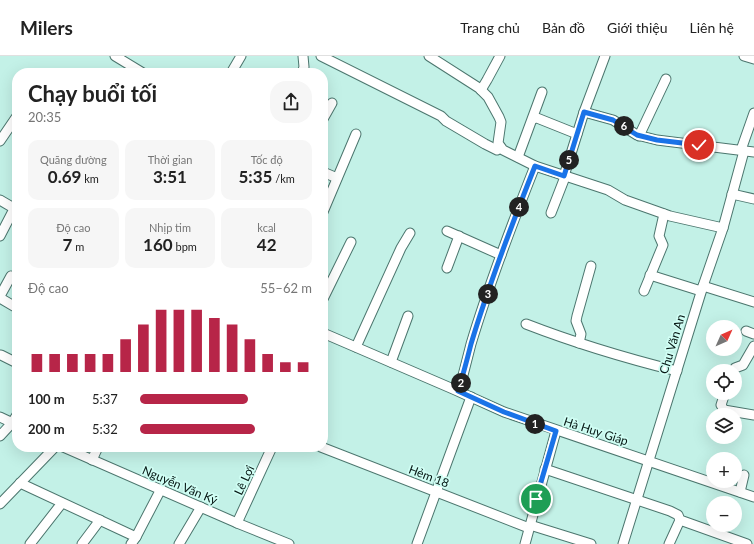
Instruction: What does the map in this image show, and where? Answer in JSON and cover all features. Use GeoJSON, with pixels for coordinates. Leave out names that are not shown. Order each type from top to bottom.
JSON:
{"type":"FeatureCollection","features":[{"type":"Feature","properties":{"kind":"street"},"geometry":{"type":"LineString","coordinates":[[114,56],[134,68]]}},
{"type":"Feature","properties":{"kind":"street"},"geometry":{"type":"LineString","coordinates":[[234,68],[241,56]]}},
{"type":"Feature","properties":{"kind":"street"},"geometry":{"type":"LineString","coordinates":[[304,56],[304,68]]}},
{"type":"Feature","properties":{"kind":"street"},"geometry":{"type":"LineString","coordinates":[[321,56],[441,116],[446,121],[485,144],[497,150],[501,148]]}},
{"type":"Feature","properties":{"kind":"street"},"geometry":{"type":"LineString","coordinates":[[429,56],[481,90],[488,97],[501,122],[498,143],[501,148],[535,166],[608,190],[625,200],[664,214],[723,228]]}},
{"type":"Feature","properties":{"kind":"street"},"geometry":{"type":"LineString","coordinates":[[481,90],[500,56]]}},
{"type":"Feature","properties":{"kind":"street"},"geometry":{"type":"LineString","coordinates":[[551,213],[565,176],[584,112],[605,56]]}},
{"type":"Feature","properties":{"kind":"street"},"geometry":{"type":"LineString","coordinates":[[744,56],[754,59]]}},
{"type":"Feature","properties":{"kind":"street"},"geometry":{"type":"LineString","coordinates":[[639,136],[666,79]]}},
{"type":"Feature","properties":{"kind":"street"},"geometry":{"type":"LineString","coordinates":[[518,157],[535,118],[542,92]]}},
{"type":"Feature","properties":{"kind":"street"},"geometry":{"type":"LineString","coordinates":[[328,110],[332,103]]}},
{"type":"Feature","properties":{"kind":"street"},"geometry":{"type":"LineString","coordinates":[[584,112],[613,120],[639,136],[657,140],[754,152]]}},
{"type":"Feature","properties":{"kind":"street","name":"Chu Văn An"},"geometry":{"type":"LineString","coordinates":[[623,544],[702,288],[723,228],[754,113]]}},
{"type":"Feature","properties":{"kind":"street"},"geometry":{"type":"LineString","coordinates":[[535,118],[577,134]]}},
{"type":"Feature","properties":{"kind":"street"},"geometry":{"type":"LineString","coordinates":[[0,141],[12,123]]}},
{"type":"Feature","properties":{"kind":"street"},"geometry":{"type":"LineString","coordinates":[[328,200],[356,134]]}},
{"type":"Feature","properties":{"kind":"street"},"geometry":{"type":"LineString","coordinates":[[458,391],[501,255],[535,166]]}},
{"type":"Feature","properties":{"kind":"street"},"geometry":{"type":"LineString","coordinates":[[328,174],[337,178]]}},
{"type":"Feature","properties":{"kind":"street"},"geometry":{"type":"LineString","coordinates":[[732,194],[754,199]]}},
{"type":"Feature","properties":{"kind":"street"},"geometry":{"type":"LineString","coordinates":[[0,200],[12,207]]}},
{"type":"Feature","properties":{"kind":"street"},"geometry":{"type":"LineString","coordinates":[[644,291],[663,245],[659,236],[664,214]]}},
{"type":"Feature","properties":{"kind":"street"},"geometry":{"type":"LineString","coordinates":[[0,236],[12,216]]}},
{"type":"Feature","properties":{"kind":"street"},"geometry":{"type":"LineString","coordinates":[[447,230],[501,255]]}},
{"type":"Feature","properties":{"kind":"street"},"geometry":{"type":"LineString","coordinates":[[356,348],[401,248],[410,232]]}},
{"type":"Feature","properties":{"kind":"street"},"geometry":{"type":"LineString","coordinates":[[447,268],[460,236]]}},
{"type":"Feature","properties":{"kind":"street"},"geometry":{"type":"LineString","coordinates":[[328,289],[351,242]]}},
{"type":"Feature","properties":{"kind":"street"},"geometry":{"type":"LineString","coordinates":[[579,343],[581,334],[576,321],[591,266]]}},
{"type":"Feature","properties":{"kind":"street"},"geometry":{"type":"LineString","coordinates":[[650,275],[754,302]]}},
{"type":"Feature","properties":{"kind":"street"},"geometry":{"type":"LineString","coordinates":[[12,276],[0,297],[12,305]]}},
{"type":"Feature","properties":{"kind":"street"},"geometry":{"type":"LineString","coordinates":[[391,362],[408,316]]}},
{"type":"Feature","properties":{"kind":"street"},"geometry":{"type":"LineString","coordinates":[[526,324],[632,360],[677,371]]}},
{"type":"Feature","properties":{"kind":"street","name":"Hà Huy Giáp"},"geometry":{"type":"LineString","coordinates":[[328,338],[391,362],[504,412],[556,431],[754,497]]}},
{"type":"Feature","properties":{"kind":"street"},"geometry":{"type":"LineString","coordinates":[[742,365],[754,346]]}},
{"type":"Feature","properties":{"kind":"street"},"geometry":{"type":"LineString","coordinates":[[1,355],[12,360]]}},
{"type":"Feature","properties":{"kind":"street"},"geometry":{"type":"LineString","coordinates":[[417,544],[471,397]]}},
{"type":"Feature","properties":{"kind":"street"},"geometry":{"type":"LineString","coordinates":[[723,400],[721,405],[724,410],[754,414]]}},
{"type":"Feature","properties":{"kind":"street"},"geometry":{"type":"LineString","coordinates":[[0,417],[12,420]]}},
{"type":"Feature","properties":{"kind":"street"},"geometry":{"type":"LineString","coordinates":[[0,436],[12,424]]}},
{"type":"Feature","properties":{"kind":"street"},"geometry":{"type":"LineString","coordinates":[[525,544],[556,431]]}},
{"type":"Feature","properties":{"kind":"street","name":"Hẻm 18"},"geometry":{"type":"LineString","coordinates":[[328,450],[529,526],[576,542],[591,544]]}},
{"type":"Feature","properties":{"kind":"street"},"geometry":{"type":"LineString","coordinates":[[0,504],[50,452]]}},
{"type":"Feature","properties":{"kind":"street","name":"Nguyễn Văn Ký"},"geometry":{"type":"LineString","coordinates":[[75,452],[237,523],[289,544]]}},
{"type":"Feature","properties":{"kind":"street"},"geometry":{"type":"LineString","coordinates":[[92,460],[96,452]]}},
{"type":"Feature","properties":{"kind":"street","name":"Lê Lợi"},"geometry":{"type":"LineString","coordinates":[[237,523],[270,452]]}},
{"type":"Feature","properties":{"kind":"street"},"geometry":{"type":"LineString","coordinates":[[545,469],[670,511],[678,515],[680,520],[737,542],[747,544]]}},
{"type":"Feature","properties":{"kind":"street"},"geometry":{"type":"LineString","coordinates":[[740,492],[744,475]]}},
{"type":"Feature","properties":{"kind":"street"},"geometry":{"type":"LineString","coordinates":[[20,483],[100,520],[133,540],[161,489]]}},
{"type":"Feature","properties":{"kind":"street"},"geometry":{"type":"LineString","coordinates":[[32,543],[62,502]]}},
{"type":"Feature","properties":{"kind":"street"},"geometry":{"type":"LineString","coordinates":[[179,544],[201,507]]}},
{"type":"Feature","properties":{"kind":"street"},"geometry":{"type":"LineString","coordinates":[[82,544],[100,520]]}},
{"type":"Feature","properties":{"kind":"street"},"geometry":{"type":"LineString","coordinates":[[669,544],[680,520]]}},
{"type":"Feature","properties":{"kind":"route"},"geometry":{"type":"LineString","coordinates":[[536,499],[556,431],[504,412],[458,391],[493,280],[535,166],[564,176],[584,112],[613,120],[637,135],[657,140],[699,145]]}}]}
